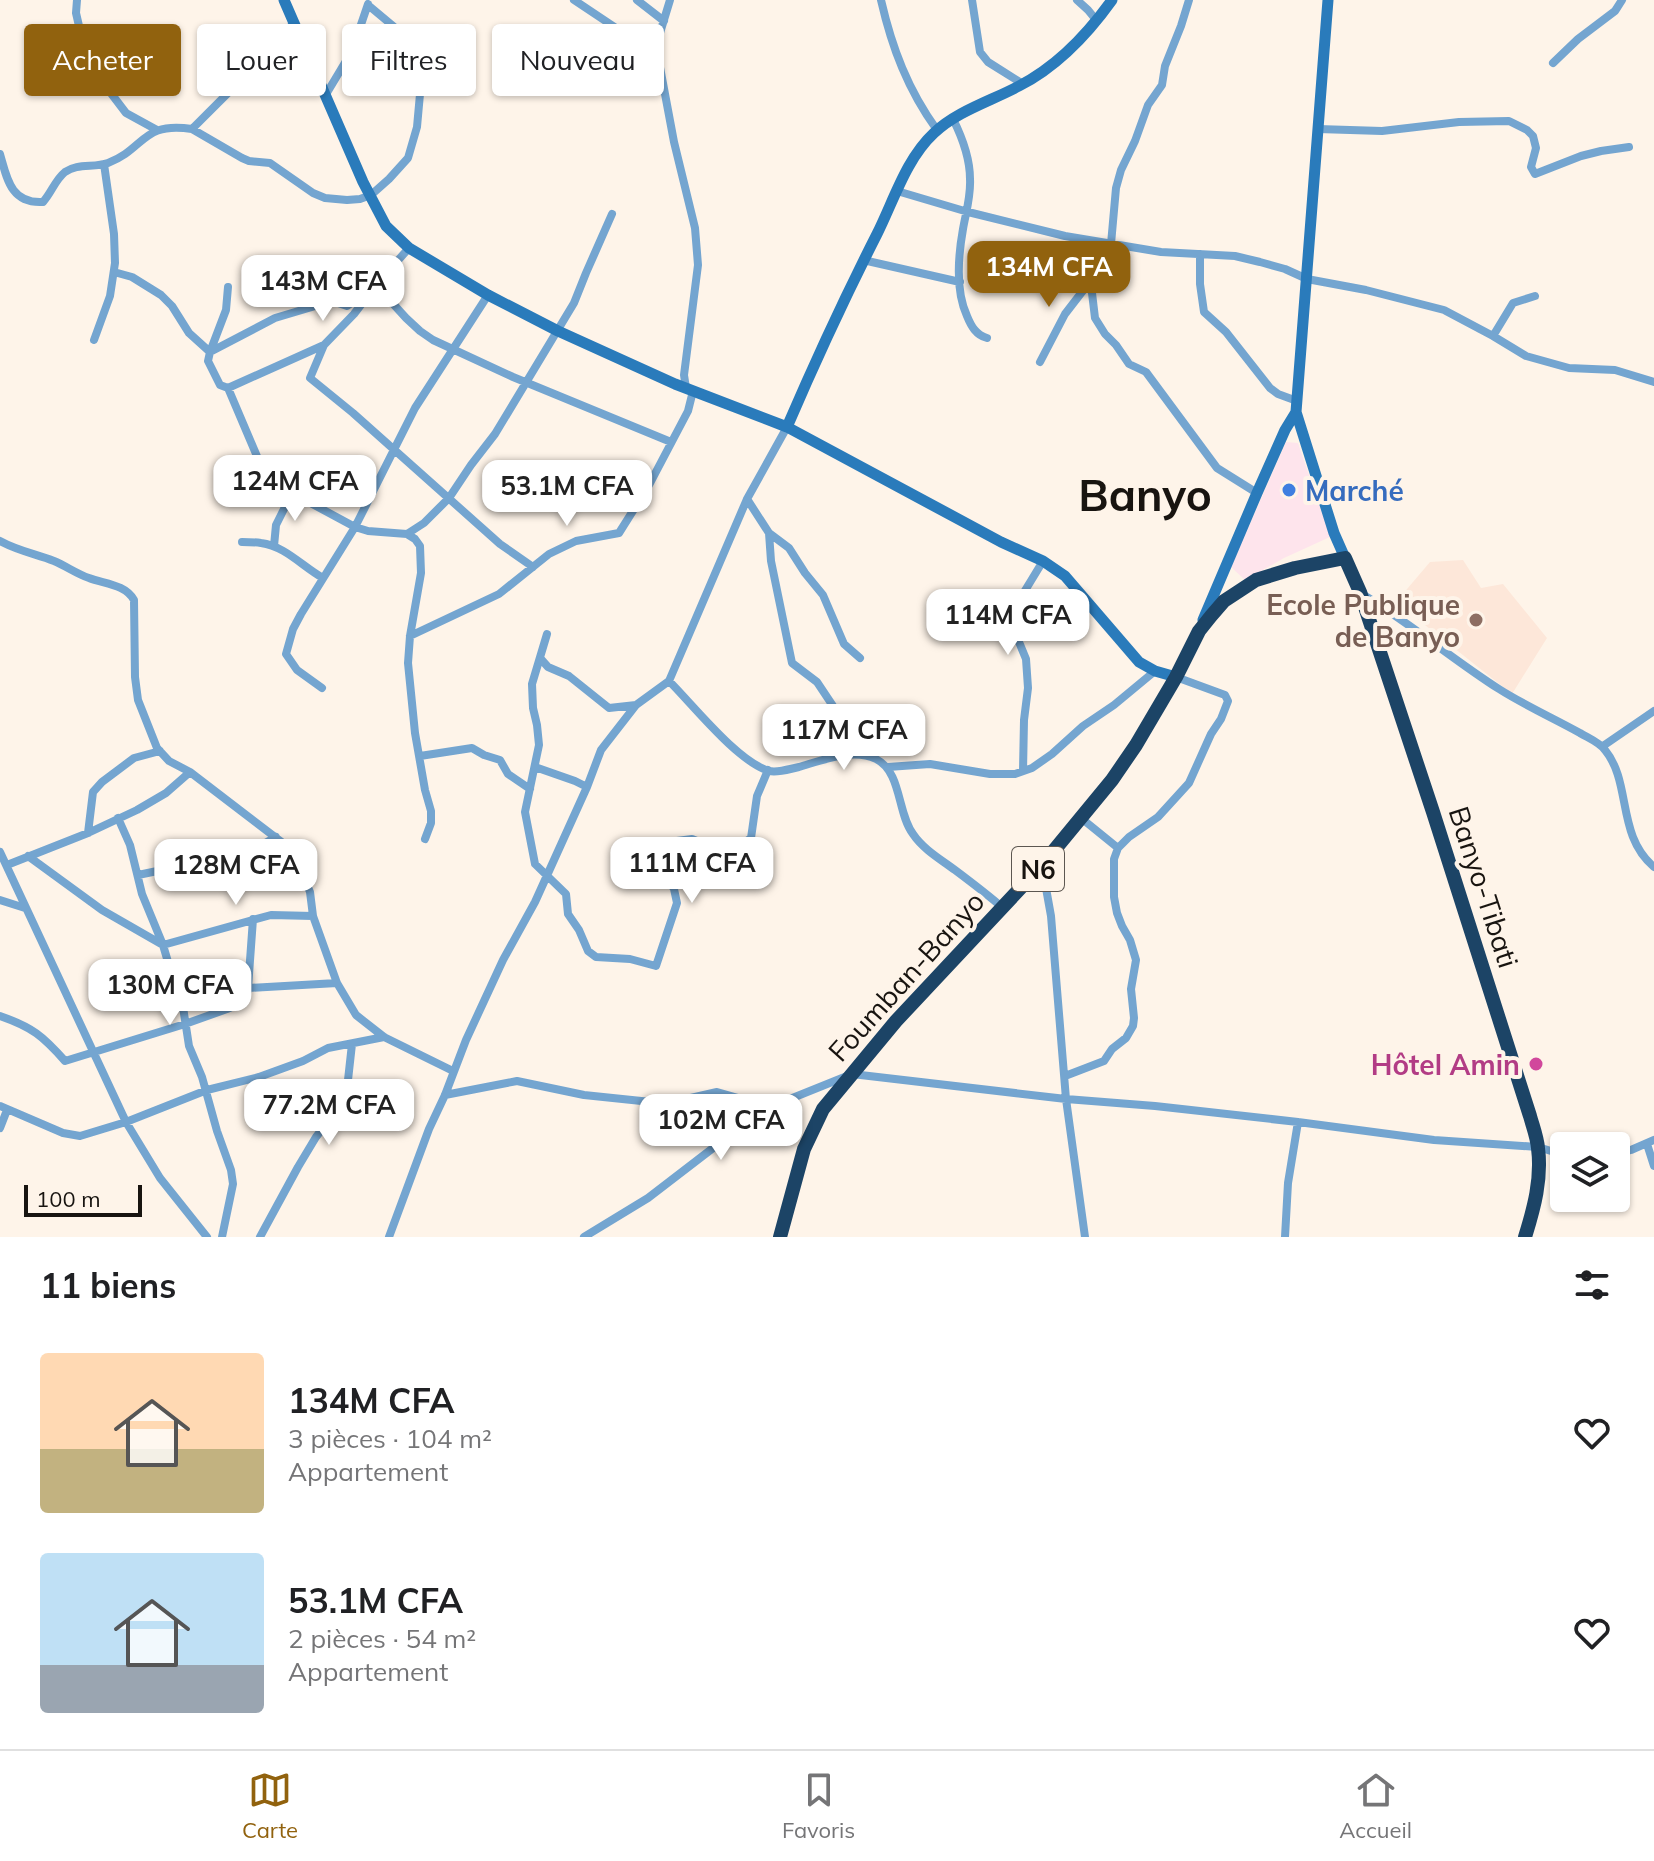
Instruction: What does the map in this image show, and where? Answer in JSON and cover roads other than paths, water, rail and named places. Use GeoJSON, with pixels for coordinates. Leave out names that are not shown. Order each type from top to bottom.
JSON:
{"type":"FeatureCollection","features":[{"type":"Feature","properties":{"kind":"highway","name":"Banyo-Tibati"},"geometry":{"type":"LineString","coordinates":[[1345,558],[1360,592],[1433,812],[1530,1116],[1538,1147],[1538,1191],[1525,1237]]}},
{"type":"Feature","properties":{"kind":"highway","name":"Foumban-Banyo"},"geometry":{"type":"LineString","coordinates":[[780,1237],[804,1149],[823,1109],[896,1021],[1003,908],[1081,818],[1127,759],[1176,677],[1199,631],[1224,601],[1256,580],[1345,558]]}},
{"type":"Feature","properties":{"kind":"street"},"geometry":{"type":"LineString","coordinates":[[77,0],[76,13],[82,39],[110,92],[126,113],[157,130]]}},
{"type":"Feature","properties":{"kind":"street"},"geometry":{"type":"LineString","coordinates":[[284,0],[363,182],[386,226],[409,248],[488,295],[558,331],[632,366],[787,427],[1001,542],[1043,561],[1065,576],[1139,662],[1155,671],[1225,695],[1227,707],[1189,783],[1158,817],[1118,848],[1114,859],[1117,913],[1136,960],[1131,989],[1133,1026],[1104,1061],[1065,1076]]}},
{"type":"Feature","properties":{"kind":"street"},"geometry":{"type":"LineString","coordinates":[[574,0],[610,24]]}},
{"type":"Feature","properties":{"kind":"street"},"geometry":{"type":"LineString","coordinates":[[637,0],[664,21]]}},
{"type":"Feature","properties":{"kind":"street"},"geometry":{"type":"LineString","coordinates":[[663,24],[670,0]]}},
{"type":"Feature","properties":{"kind":"street"},"geometry":{"type":"LineString","coordinates":[[881,0],[911,91],[937,130]]}},
{"type":"Feature","properties":{"kind":"street"},"geometry":{"type":"LineString","coordinates":[[972,0],[980,52],[988,62],[1023,84]]}},
{"type":"Feature","properties":{"kind":"street"},"geometry":{"type":"LineString","coordinates":[[1077,0],[1097,21]]}},
{"type":"Feature","properties":{"kind":"street"},"geometry":{"type":"LineString","coordinates":[[389,1237],[453,1071],[503,960],[547,876],[601,750],[636,705],[669,681],[747,499],[787,427],[863,260],[921,149],[937,130],[953,119],[1023,84],[1060,60],[1097,21],[1112,0]]}},
{"type":"Feature","properties":{"kind":"street"},"geometry":{"type":"LineString","coordinates":[[1040,362],[1065,314],[1093,278],[1111,244],[1116,188],[1121,170],[1148,105],[1162,85],[1165,66],[1189,0]]}},
{"type":"Feature","properties":{"kind":"street"},"geometry":{"type":"LineString","coordinates":[[1199,631],[1296,407],[1328,0]]}},
{"type":"Feature","properties":{"kind":"street"},"geometry":{"type":"LineString","coordinates":[[1553,63],[1615,11],[1622,0]]}},
{"type":"Feature","properties":{"kind":"street"},"geometry":{"type":"LineString","coordinates":[[0,154],[12,190],[26,200],[43,202],[67,170],[114,160],[157,130],[183,128],[192,129],[249,161],[270,163],[325,198],[347,200],[371,195],[408,158],[417,127],[422,72],[411,41],[368,3],[352,51],[325,97]]}},
{"type":"Feature","properties":{"kind":"street"},"geometry":{"type":"LineString","coordinates":[[192,129],[270,51],[294,22]]}},
{"type":"Feature","properties":{"kind":"street"},"geometry":{"type":"LineString","coordinates":[[410,636],[499,594],[549,554],[576,541],[619,533],[648,487],[688,411],[689,389],[684,375],[698,249],[664,96]]}},
{"type":"Feature","properties":{"kind":"street"},"geometry":{"type":"LineString","coordinates":[[953,119],[959,130],[970,179],[960,254],[959,294],[969,323],[980,336],[987,338]]}},
{"type":"Feature","properties":{"kind":"street"},"geometry":{"type":"LineString","coordinates":[[1318,129],[1382,131],[1459,122],[1509,121],[1533,136],[1536,148],[1531,167],[1535,174],[1581,156],[1629,147]]}},
{"type":"Feature","properties":{"kind":"street"},"geometry":{"type":"LineString","coordinates":[[94,340],[110,296],[116,247],[104,164]]}},
{"type":"Feature","properties":{"kind":"street"},"geometry":{"type":"LineString","coordinates":[[897,191],[1065,236],[1161,252],[1235,256],[1260,262],[1307,279],[1444,310],[1526,356],[1569,368],[1615,370],[1654,382]]}},
{"type":"Feature","properties":{"kind":"street"},"geometry":{"type":"LineString","coordinates":[[407,534],[424,523],[449,498],[495,434],[574,303],[612,214]]}},
{"type":"Feature","properties":{"kind":"street"},"geometry":{"type":"LineString","coordinates":[[409,248],[324,345],[310,378],[500,544],[533,567]]}},
{"type":"Feature","properties":{"kind":"street"},"geometry":{"type":"LineString","coordinates":[[1200,254],[1204,312],[1226,332],[1270,388],[1296,407],[1334,533],[1345,558]]}},
{"type":"Feature","properties":{"kind":"street"},"geometry":{"type":"LineString","coordinates":[[863,260],[960,282]]}},
{"type":"Feature","properties":{"kind":"street"},"geometry":{"type":"LineString","coordinates":[[114,272],[132,277],[161,295],[189,333],[210,352]]}},
{"type":"Feature","properties":{"kind":"street"},"geometry":{"type":"LineString","coordinates":[[1093,278],[1095,318],[1105,334],[1129,364],[1146,372],[1217,468],[1257,493]]}},
{"type":"Feature","properties":{"kind":"street"},"geometry":{"type":"LineString","coordinates":[[376,285],[420,331],[454,350],[671,442]]}},
{"type":"Feature","properties":{"kind":"street"},"geometry":{"type":"LineString","coordinates":[[210,352],[275,318],[332,301],[347,306],[376,285]]}},
{"type":"Feature","properties":{"kind":"street"},"geometry":{"type":"LineString","coordinates":[[228,287],[226,310],[208,361],[220,385],[228,388],[324,345]]}},
{"type":"Feature","properties":{"kind":"street"},"geometry":{"type":"LineString","coordinates":[[322,688],[297,670],[286,654],[293,629],[355,527],[415,408],[488,295]]}},
{"type":"Feature","properties":{"kind":"street"},"geometry":{"type":"LineString","coordinates":[[1493,336],[1513,303],[1535,296]]}},
{"type":"Feature","properties":{"kind":"street"},"geometry":{"type":"LineString","coordinates":[[228,388],[259,461],[292,493],[355,527],[407,534],[415,539],[421,550],[421,573],[410,636],[408,669],[415,733],[432,818],[425,839]]}},
{"type":"Feature","properties":{"kind":"street"},"geometry":{"type":"LineString","coordinates":[[274,546],[276,525],[292,493]]}},
{"type":"Feature","properties":{"kind":"street"},"geometry":{"type":"LineString","coordinates":[[747,499],[769,533],[789,548],[823,595],[844,644],[860,658]]}},
{"type":"Feature","properties":{"kind":"street"},"geometry":{"type":"LineString","coordinates":[[769,533],[771,561],[792,663],[817,682],[839,715],[855,754]]}},
{"type":"Feature","properties":{"kind":"street"},"geometry":{"type":"LineString","coordinates":[[0,541],[131,595],[134,600],[138,700],[160,751],[169,761],[190,772],[289,847],[295,855],[310,892],[313,916],[337,983],[356,1015],[384,1037],[453,1071]]}},
{"type":"Feature","properties":{"kind":"street"},"geometry":{"type":"LineString","coordinates":[[242,542],[274,546],[323,578]]}},
{"type":"Feature","properties":{"kind":"street"},"geometry":{"type":"LineString","coordinates":[[1023,771],[1028,688],[1026,659],[1012,612],[1043,561]]}},
{"type":"Feature","properties":{"kind":"street"},"geometry":{"type":"LineString","coordinates":[[1360,592],[1502,692],[1603,746],[1615,765],[1631,831],[1640,852],[1654,867]]}},
{"type":"Feature","properties":{"kind":"street"},"geometry":{"type":"LineString","coordinates":[[547,634],[532,684],[539,745],[525,812],[535,864],[566,894],[568,914],[588,951],[596,957],[630,959],[656,966],[677,903],[654,844],[692,839],[722,851],[747,842],[753,833],[757,796],[768,770]]}},
{"type":"Feature","properties":{"kind":"street"},"geometry":{"type":"LineString","coordinates":[[540,658],[548,667],[569,676],[609,708],[636,705]]}},
{"type":"Feature","properties":{"kind":"street"},"geometry":{"type":"LineString","coordinates":[[669,681],[749,761],[768,770],[785,771],[855,754],[877,760],[888,767],[930,764],[990,774],[1015,774],[1032,768],[1052,754],[1155,671]]}},
{"type":"Feature","properties":{"kind":"street"},"geometry":{"type":"LineString","coordinates":[[1603,746],[1654,711]]}},
{"type":"Feature","properties":{"kind":"street"},"geometry":{"type":"LineString","coordinates":[[420,756],[472,748],[500,760],[508,774],[530,789]]}},
{"type":"Feature","properties":{"kind":"street"},"geometry":{"type":"LineString","coordinates":[[88,833],[93,792],[109,775],[134,758],[160,751]]}},
{"type":"Feature","properties":{"kind":"street"},"geometry":{"type":"LineString","coordinates":[[535,767],[587,787]]}},
{"type":"Feature","properties":{"kind":"street"},"geometry":{"type":"LineString","coordinates":[[888,767],[912,834],[1003,908]]}},
{"type":"Feature","properties":{"kind":"street"},"geometry":{"type":"LineString","coordinates":[[7,865],[137,810],[166,793],[190,772]]}},
{"type":"Feature","properties":{"kind":"street"},"geometry":{"type":"LineString","coordinates":[[118,818],[130,845],[142,894],[181,994],[189,1046],[207,1090],[231,1170],[233,1184],[222,1237]]}},
{"type":"Feature","properties":{"kind":"street"},"geometry":{"type":"LineString","coordinates":[[1081,818],[1118,848]]}},
{"type":"Feature","properties":{"kind":"street"},"geometry":{"type":"LineString","coordinates":[[138,875],[227,858],[276,837]]}},
{"type":"Feature","properties":{"kind":"street"},"geometry":{"type":"LineString","coordinates":[[0,852],[126,1122],[160,1178],[207,1237]]}},
{"type":"Feature","properties":{"kind":"street"},"geometry":{"type":"LineString","coordinates":[[28,856],[102,910],[163,945],[271,915],[313,916]]}},
{"type":"Feature","properties":{"kind":"street"},"geometry":{"type":"LineString","coordinates":[[1042,865],[1051,916],[1066,1099],[1085,1237]]}},
{"type":"Feature","properties":{"kind":"street"},"geometry":{"type":"LineString","coordinates":[[0,900],[25,908]]}},
{"type":"Feature","properties":{"kind":"street"},"geometry":{"type":"LineString","coordinates":[[0,1016],[24,1024],[46,1039],[65,1061],[185,1024],[241,1003],[246,998],[248,988],[253,919]]}},
{"type":"Feature","properties":{"kind":"street"},"geometry":{"type":"LineString","coordinates":[[248,988],[337,983]]}},
{"type":"Feature","properties":{"kind":"street"},"geometry":{"type":"LineString","coordinates":[[0,1128],[4,1108],[63,1133],[80,1136],[126,1122],[207,1090],[288,1067],[328,1048],[384,1037]]}},
{"type":"Feature","properties":{"kind":"street"},"geometry":{"type":"LineString","coordinates":[[260,1237],[298,1167],[344,1096],[352,1044]]}},
{"type":"Feature","properties":{"kind":"street"},"geometry":{"type":"LineString","coordinates":[[584,1237],[648,1198],[770,1107],[852,1074],[1550,1151]]}},
{"type":"Feature","properties":{"kind":"street"},"geometry":{"type":"LineString","coordinates":[[445,1095],[517,1081],[584,1095],[651,1102],[673,1102],[717,1092],[770,1107]]}},
{"type":"Feature","properties":{"kind":"street"},"geometry":{"type":"LineString","coordinates":[[1285,1237],[1288,1183],[1298,1122]]}},
{"type":"Feature","properties":{"kind":"street"},"geometry":{"type":"LineString","coordinates":[[1630,1149],[1651,1142],[1654,1166]]}},
{"type":"Feature","properties":{"kind":"place","name":"Marché"},"geometry":{"type":"Point","coordinates":[1289,490]}},
{"type":"Feature","properties":{"kind":"place","name":"Ecole Publique de Banyo"},"geometry":{"type":"Point","coordinates":[1476,620]}},
{"type":"Feature","properties":{"kind":"place","name":"Hôtel Amin"},"geometry":{"type":"Point","coordinates":[1536,1064]}},
{"type":"Feature","properties":{"kind":"district","name":"Banyo"},"geometry":{"type":"Point","coordinates":[1145,494]}}]}
